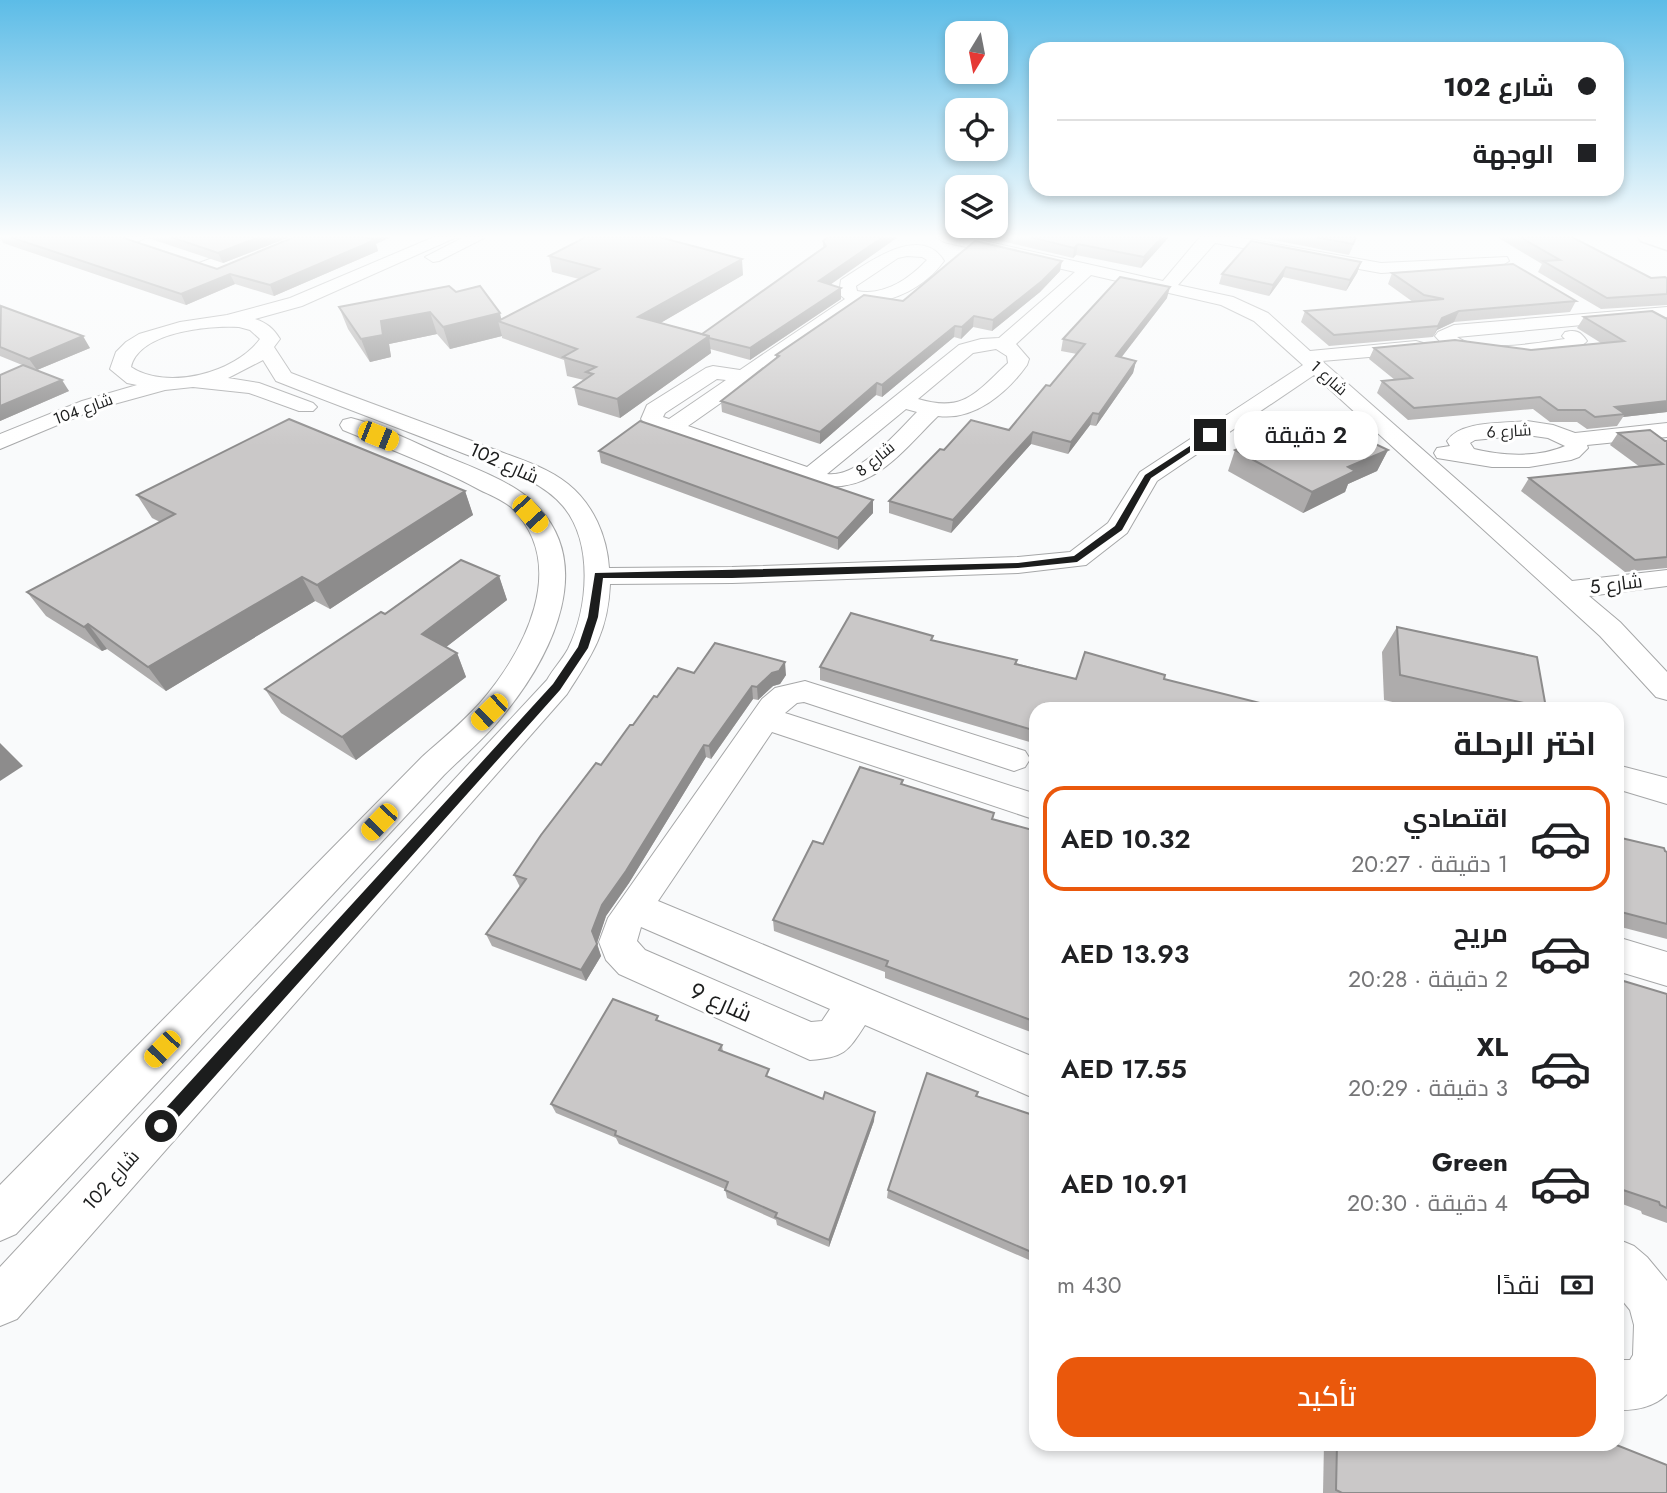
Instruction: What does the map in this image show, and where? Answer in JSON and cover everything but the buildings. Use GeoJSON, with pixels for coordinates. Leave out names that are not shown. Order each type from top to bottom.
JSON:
{"type":"FeatureCollection","features":[{"type":"Feature","properties":{"kind":"street"},"geometry":{"type":"LineString","coordinates":[[226,321],[279,307]]}},
{"type":"Feature","properties":{"kind":"street"},"geometry":{"type":"LineString","coordinates":[[226,321],[257,325],[277,336],[309,311],[319,307]]}},
{"type":"Feature","properties":{"kind":"street","name":"شارع 8"},"geometry":{"type":"LineString","coordinates":[[845,307],[743,377],[713,372],[655,410],[652,419],[670,428],[810,476],[841,482],[862,474],[931,411]]}},
{"type":"Feature","properties":{"kind":"street"},"geometry":{"type":"LineString","coordinates":[[903,401],[931,411],[947,412],[969,408],[1017,365],[1019,359],[1016,353],[1003,345],[1046,307]]}},
{"type":"Feature","properties":{"kind":"street","name":"شارع 1"},"geometry":{"type":"LineString","coordinates":[[1240,307],[1261,317],[1610,629],[1667,690]]}},
{"type":"Feature","properties":{"kind":"street"},"geometry":{"type":"LineString","coordinates":[[1577,307],[1595,317]]}},
{"type":"Feature","properties":{"kind":"street"},"geometry":{"type":"LineString","coordinates":[[1452,344],[1445,336],[1454,331],[1667,312]]}},
{"type":"Feature","properties":{"kind":"street","name":"شارع 104"},"geometry":{"type":"LineString","coordinates":[[0,425],[54,402],[96,378],[127,352],[158,334],[201,323],[226,321]]}},
{"type":"Feature","properties":{"kind":"street"},"geometry":{"type":"LineString","coordinates":[[598,576],[732,575],[1005,566],[1077,559],[1118,528],[1148,477],[1310,361],[1452,344],[1468,350],[1488,351],[1572,344],[1577,341],[1549,322]]}},
{"type":"Feature","properties":{"kind":"street"},"geometry":{"type":"LineString","coordinates":[[1572,336],[1667,326]]}},
{"type":"Feature","properties":{"kind":"street","name":"شارع 104"},"geometry":{"type":"LineString","coordinates":[[0,442],[89,405],[237,368],[277,336]]}},
{"type":"Feature","properties":{"kind":"street","name":"شارع 102"},"geometry":{"type":"LineString","coordinates":[[0,1218],[433,766],[489,712],[516,678],[547,615],[553,579],[550,548],[542,527],[519,502],[471,476],[440,448],[283,377],[277,336]]}},
{"type":"Feature","properties":{"kind":"street","name":"شارع 8"},"geometry":{"type":"LineString","coordinates":[[810,476],[966,349],[983,344],[1003,345]]}},
{"type":"Feature","properties":{"kind":"street","name":"شارع 102"},"geometry":{"type":"LineString","coordinates":[[0,1302],[556,687],[583,648],[593,617],[598,576],[593,543],[582,517],[561,490],[523,469],[440,448],[252,387],[146,383],[126,376],[120,369],[120,360]]}},
{"type":"Feature","properties":{"kind":"street","name":"شارع 6"},"geometry":{"type":"LineString","coordinates":[[1416,456],[1464,451],[1499,461],[1564,455],[1577,448],[1573,440],[1667,430]]}},
{"type":"Feature","properties":{"kind":"street","name":"شارع 5"},"geometry":{"type":"LineString","coordinates":[[1565,590],[1667,578]]}},
{"type":"Feature","properties":{"kind":"street","name":"شارع 9"},"geometry":{"type":"LineString","coordinates":[[856,1004],[833,1039],[810,1041],[632,962],[620,953],[616,942],[634,907],[783,695],[796,691],[805,692],[1025,752],[999,795]]}},
{"type":"Feature","properties":{"kind":"street"},"geometry":{"type":"LineString","coordinates":[[765,718],[1029,805]]}},
{"type":"Feature","properties":{"kind":"street"},"geometry":{"type":"LineString","coordinates":[[433,766],[454,756],[465,756],[474,760],[478,766],[477,775]]}},
{"type":"Feature","properties":{"kind":"street"},"geometry":{"type":"LineString","coordinates":[[1624,779],[1667,791]]}},
{"type":"Feature","properties":{"kind":"street"},"geometry":{"type":"LineString","coordinates":[[634,907],[1029,1076]]}},
{"type":"Feature","properties":{"kind":"street"},"geometry":{"type":"LineString","coordinates":[[1624,956],[1667,969]]}},
{"type":"Feature","properties":{"kind":"street"},"geometry":{"type":"LineString","coordinates":[[1624,1268],[1648,1293],[1660,1315],[1667,1340],[1664,1363],[1654,1380],[1636,1388],[1624,1386]]}},
{"type":"Feature","properties":{"kind":"route"},"geometry":{"type":"LineString","coordinates":[[161,1126],[556,687],[583,648],[593,617],[598,576],[732,575],[1018,565],[1077,559],[1118,528],[1148,477],[1210,435]]}}]}
